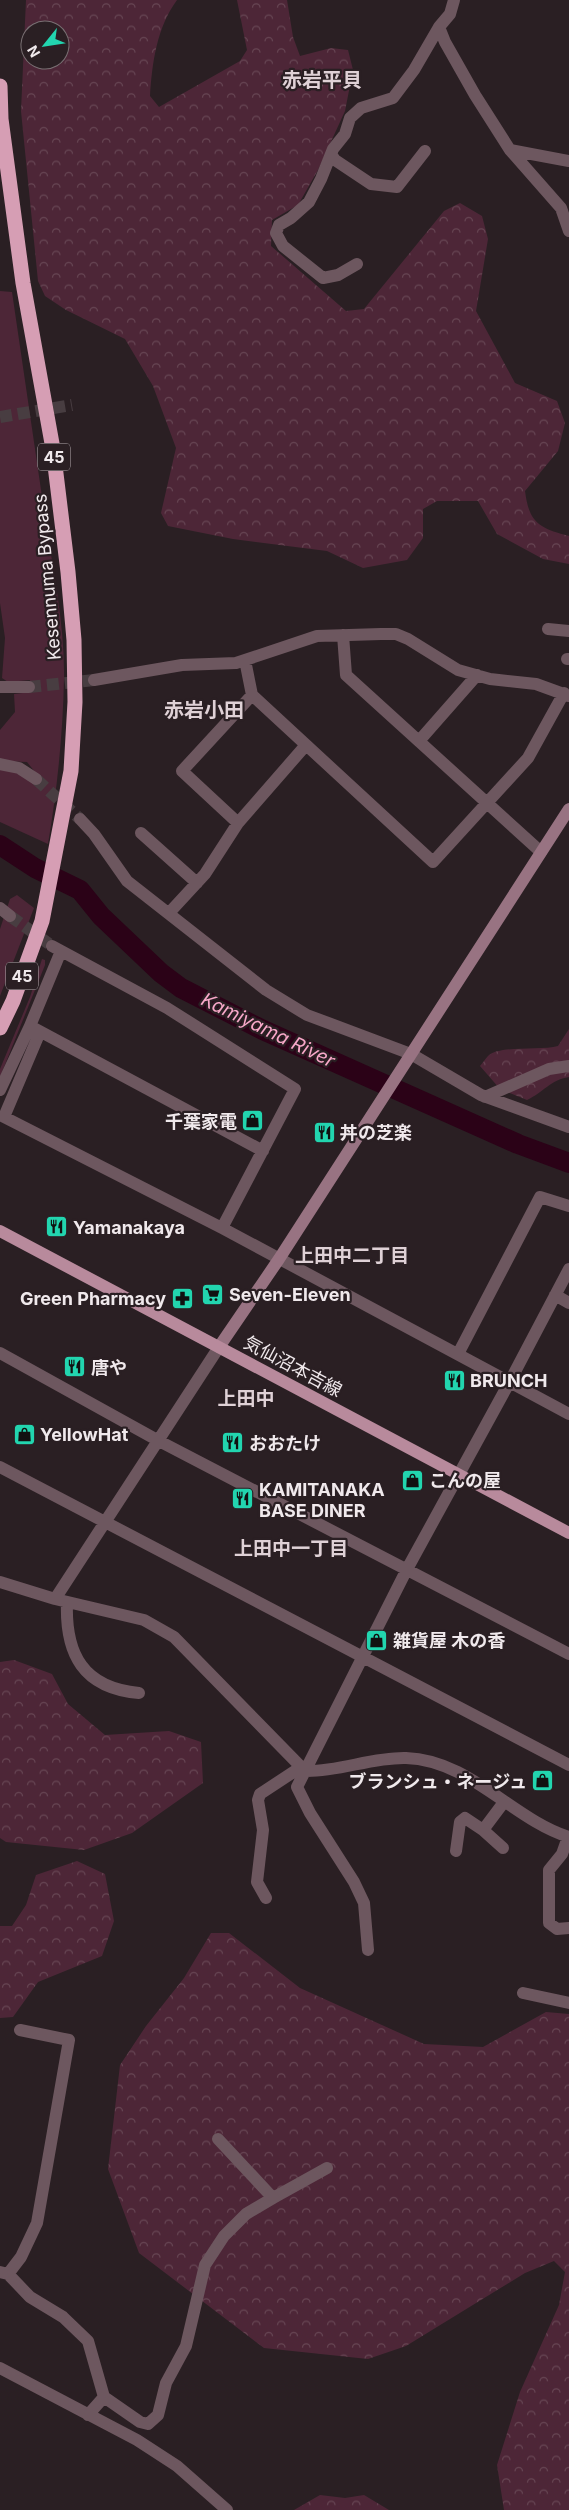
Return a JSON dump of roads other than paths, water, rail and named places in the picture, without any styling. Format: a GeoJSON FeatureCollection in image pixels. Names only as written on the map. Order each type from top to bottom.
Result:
{"type":"FeatureCollection","features":[{"type":"Feature","properties":{"kind":"highway","name":"Kesennuma Bypass"},"geometry":{"type":"LineString","coordinates":[[0,86],[1,119],[23,283],[53,448],[74,640],[75,702],[71,771],[58,829],[42,922],[13,1001],[0,1028]]}},
{"type":"Feature","properties":{"kind":"main road","name":"気仙沼本吉線"},"geometry":{"type":"LineString","coordinates":[[0,1231],[569,1532]]}},
{"type":"Feature","properties":{"kind":"street"},"geometry":{"type":"LineString","coordinates":[[357,264],[338,275],[323,278],[283,246],[276,234],[279,226],[309,202],[322,180],[331,154],[345,134],[350,118],[361,108],[393,98],[414,70],[439,27],[450,14],[454,0]]}},
{"type":"Feature","properties":{"kind":"street"},"geometry":{"type":"LineString","coordinates":[[439,27],[445,42],[475,95],[510,150],[561,208],[569,231]]}},
{"type":"Feature","properties":{"kind":"street"},"geometry":{"type":"LineString","coordinates":[[331,154],[336,160],[371,184],[397,187],[425,150]]}},
{"type":"Feature","properties":{"kind":"street"},"geometry":{"type":"LineString","coordinates":[[510,150],[569,161]]}},
{"type":"Feature","properties":{"kind":"street"},"geometry":{"type":"LineString","coordinates":[[548,629],[569,631]]}},
{"type":"Feature","properties":{"kind":"street"},"geometry":{"type":"LineString","coordinates":[[94,680],[182,665],[236,663],[304,639],[343,635],[396,634],[443,662],[477,676],[536,684],[566,694],[528,758],[433,862],[252,695],[245,660]]}},
{"type":"Feature","properties":{"kind":"street"},"geometry":{"type":"LineString","coordinates":[[343,635],[346,675],[542,852]]}},
{"type":"Feature","properties":{"kind":"street"},"geometry":{"type":"LineString","coordinates":[[419,741],[477,676]]}},
{"type":"Feature","properties":{"kind":"street"},"geometry":{"type":"LineString","coordinates":[[0,687],[28,687]]}},
{"type":"Feature","properties":{"kind":"street"},"geometry":{"type":"LineString","coordinates":[[238,823],[182,771],[252,695]]}},
{"type":"Feature","properties":{"kind":"street"},"geometry":{"type":"LineString","coordinates":[[169,913],[205,874],[238,823],[306,745]]}},
{"type":"Feature","properties":{"kind":"street"},"geometry":{"type":"LineString","coordinates":[[0,764],[19,768],[36,779]]}},
{"type":"Feature","properties":{"kind":"street"},"geometry":{"type":"LineString","coordinates":[[139,1693],[125,1692],[100,1682],[81,1667],[70,1646],[61,1601],[105,1523],[218,1347],[374,1112],[569,809]]}},
{"type":"Feature","properties":{"kind":"street"},"geometry":{"type":"LineString","coordinates":[[80,819],[94,834],[127,881],[266,990],[307,1015],[410,1056],[485,1097],[569,1127]]}},
{"type":"Feature","properties":{"kind":"street"},"geometry":{"type":"LineString","coordinates":[[141,833],[197,883]]}},
{"type":"Feature","properties":{"kind":"street"},"geometry":{"type":"LineString","coordinates":[[222,1228],[295,1089],[167,1008],[56,949],[35,1029],[4,1117],[222,1228],[569,1414]]}},
{"type":"Feature","properties":{"kind":"street"},"geometry":{"type":"LineString","coordinates":[[0,1090],[35,1029]]}},
{"type":"Feature","properties":{"kind":"street"},"geometry":{"type":"LineString","coordinates":[[35,1029],[263,1151]]}},
{"type":"Feature","properties":{"kind":"street"},"geometry":{"type":"LineString","coordinates":[[485,1097],[549,1068],[569,1066]]}},
{"type":"Feature","properties":{"kind":"street"},"geometry":{"type":"LineString","coordinates":[[458,1354],[540,1197],[569,1206]]}},
{"type":"Feature","properties":{"kind":"street"},"geometry":{"type":"LineString","coordinates":[[368,1950],[364,1904],[354,1882],[310,1814],[297,1787],[303,1769],[406,1571],[510,1383],[569,1269]]}},
{"type":"Feature","properties":{"kind":"street"},"geometry":{"type":"LineString","coordinates":[[555,1296],[569,1303]]}},
{"type":"Feature","properties":{"kind":"street"},"geometry":{"type":"LineString","coordinates":[[0,1353],[159,1441],[569,1654]]}},
{"type":"Feature","properties":{"kind":"street"},"geometry":{"type":"LineString","coordinates":[[0,1467],[569,1766]]}},
{"type":"Feature","properties":{"kind":"street"},"geometry":{"type":"LineString","coordinates":[[0,1582],[61,1601],[144,1620],[174,1637],[303,1769]]}},
{"type":"Feature","properties":{"kind":"street"},"geometry":{"type":"LineString","coordinates":[[266,1898],[257,1882],[263,1830],[258,1800],[260,1794],[303,1769],[326,1772],[372,1762],[406,1758],[436,1763],[466,1776],[546,1829],[568,1837],[562,1854],[549,1870],[547,1890],[549,1923],[557,1929],[569,1928]]}},
{"type":"Feature","properties":{"kind":"street"},"geometry":{"type":"LineString","coordinates":[[483,1830],[504,1802]]}},
{"type":"Feature","properties":{"kind":"street"},"geometry":{"type":"LineString","coordinates":[[456,1851],[460,1822],[466,1818],[503,1848]]}},
{"type":"Feature","properties":{"kind":"street"},"geometry":{"type":"LineString","coordinates":[[523,1993],[569,2003]]}},
{"type":"Feature","properties":{"kind":"street"},"geometry":{"type":"LineString","coordinates":[[20,2030],[69,2040],[37,2223],[21,2258],[4,2273],[30,2297],[63,2317],[88,2341],[104,2396],[140,2422],[148,2424],[158,2415],[166,2383],[186,2346],[205,2265],[224,2236],[246,2214],[327,2168]]}},
{"type":"Feature","properties":{"kind":"street"},"geometry":{"type":"LineString","coordinates":[[218,2139],[272,2198]]}},
{"type":"Feature","properties":{"kind":"street"},"geometry":{"type":"LineString","coordinates":[[0,2368],[136,2440],[177,2466],[227,2510]]}},
{"type":"Feature","properties":{"kind":"street"},"geometry":{"type":"LineString","coordinates":[[88,2415],[104,2396]]}},
{"type":"Feature","properties":{"kind":"waterway","name":"Kamiyama River"},"geometry":{"type":"LineString","coordinates":[[0,845],[35,868],[80,890],[101,916],[161,973],[181,988],[263,1030],[518,1144],[569,1163]]}},
{"type":"Feature","properties":{"kind":"tunnel"},"geometry":{"type":"LineString","coordinates":[[0,417],[72,405]]}},
{"type":"Feature","properties":{"kind":"tunnel"},"geometry":{"type":"LineString","coordinates":[[29,687],[94,680]]}},
{"type":"Feature","properties":{"kind":"tunnel"},"geometry":{"type":"LineString","coordinates":[[36,779],[80,819]]}},
{"type":"Feature","properties":{"kind":"tunnel"},"geometry":{"type":"LineString","coordinates":[[10,916],[52,946]]}},
{"type":"Feature","properties":{"kind":"place","name":"千葉家電"},"geometry":{"type":"Point","coordinates":[253,1121]}},
{"type":"Feature","properties":{"kind":"place","name":"丼の芝楽"},"geometry":{"type":"Point","coordinates":[324,1132]}},
{"type":"Feature","properties":{"kind":"place","name":"Yamanakaya"},"geometry":{"type":"Point","coordinates":[57,1227]}},
{"type":"Feature","properties":{"kind":"place","name":"Seven-Eleven"},"geometry":{"type":"Point","coordinates":[213,1294]}},
{"type":"Feature","properties":{"kind":"place","name":"Green Pharmacy"},"geometry":{"type":"Point","coordinates":[182,1298]}},
{"type":"Feature","properties":{"kind":"place","name":"唐や"},"geometry":{"type":"Point","coordinates":[75,1367]}},
{"type":"Feature","properties":{"kind":"place","name":"BRUNCH"},"geometry":{"type":"Point","coordinates":[454,1380]}},
{"type":"Feature","properties":{"kind":"place","name":"YellowHat"},"geometry":{"type":"Point","coordinates":[24,1434]}},
{"type":"Feature","properties":{"kind":"place","name":"おおたけ"},"geometry":{"type":"Point","coordinates":[233,1443]}},
{"type":"Feature","properties":{"kind":"place","name":"こんの屋"},"geometry":{"type":"Point","coordinates":[413,1480]}},
{"type":"Feature","properties":{"kind":"place","name":"KAMITANAKA BASE DINER"},"geometry":{"type":"Point","coordinates":[243,1499]}},
{"type":"Feature","properties":{"kind":"place","name":"雑貨屋 木の香"},"geometry":{"type":"Point","coordinates":[377,1640]}},
{"type":"Feature","properties":{"kind":"place","name":"ブランシュ・ネージュ"},"geometry":{"type":"Point","coordinates":[543,1781]}},
{"type":"Feature","properties":{"kind":"district","name":"赤岩平貝"},"geometry":{"type":"Point","coordinates":[322,80]}},
{"type":"Feature","properties":{"kind":"district","name":"赤岩小田"},"geometry":{"type":"Point","coordinates":[204,710]}},
{"type":"Feature","properties":{"kind":"district","name":"上田中二丁目"},"geometry":{"type":"Point","coordinates":[352,1255]}},
{"type":"Feature","properties":{"kind":"district","name":"上田中"},"geometry":{"type":"Point","coordinates":[246,1398]}},
{"type":"Feature","properties":{"kind":"district","name":"上田中一丁目"},"geometry":{"type":"Point","coordinates":[291,1548]}}]}
